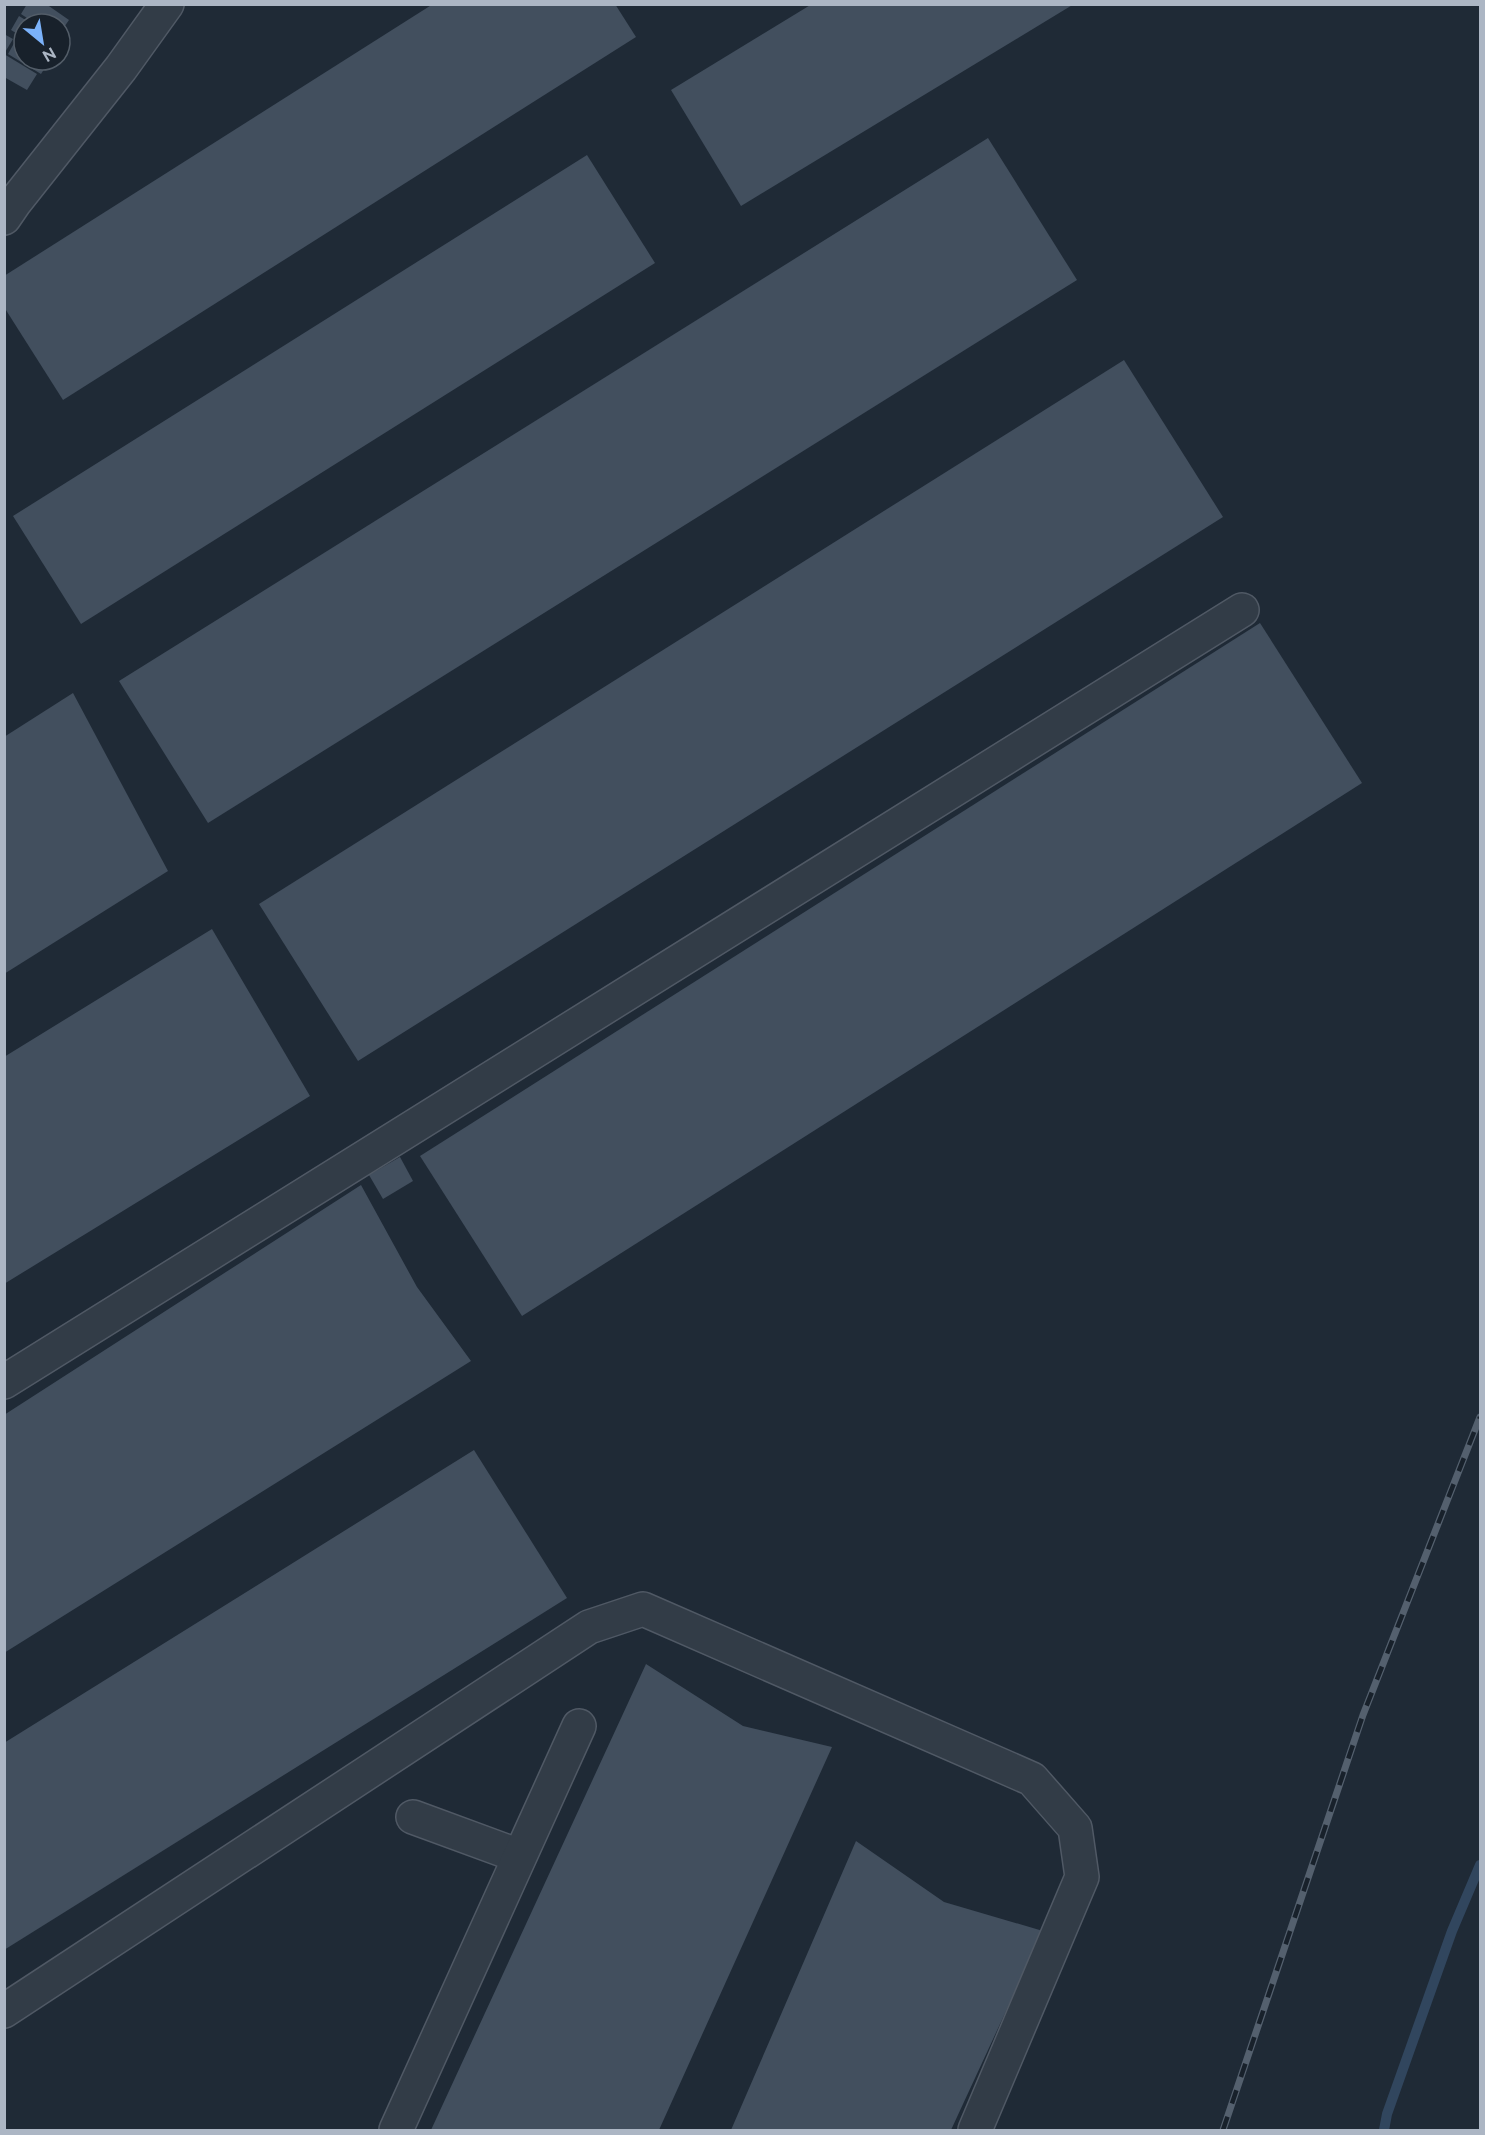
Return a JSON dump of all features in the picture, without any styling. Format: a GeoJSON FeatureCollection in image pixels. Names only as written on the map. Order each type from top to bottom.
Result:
{"type":"FeatureCollection","features":[{"type":"Feature","properties":{"kind":"lane"},"geometry":{"type":"LineString","coordinates":[[4,218],[121,68],[167,4]]}},
{"type":"Feature","properties":{"kind":"lane"},"geometry":{"type":"LineString","coordinates":[[4,1382],[1242,610]]}},
{"type":"Feature","properties":{"kind":"lane"},"geometry":{"type":"LineString","coordinates":[[4,2011],[589,1627],[643,1609],[1032,1779],[1075,1828],[1082,1878],[975,2130]]}},
{"type":"Feature","properties":{"kind":"lane"},"geometry":{"type":"LineString","coordinates":[[396,2130],[579,1726]]}},
{"type":"Feature","properties":{"kind":"lane"},"geometry":{"type":"LineString","coordinates":[[413,1816],[519,1856]]}},
{"type":"Feature","properties":{"kind":"building"},"geometry":{"type":"Polygon","coordinates":[[[27,4],[46,4],[58,12],[22,12],[27,4]]]}},
{"type":"Feature","properties":{"kind":"building"},"geometry":{"type":"Polygon","coordinates":[[[433,4],[615,4],[636,37],[63,400],[4,307],[4,276],[433,4]]]}},
{"type":"Feature","properties":{"kind":"building"},"geometry":{"type":"Polygon","coordinates":[[[812,4],[1074,4],[741,206],[671,90],[812,4]]]}},
{"type":"Feature","properties":{"kind":"building"},"geometry":{"type":"Polygon","coordinates":[[[4,34],[12,41],[4,54],[4,34]]]}},
{"type":"Feature","properties":{"kind":"building"},"geometry":{"type":"Polygon","coordinates":[[[4,54],[12,59],[12,72],[37,74],[27,90],[4,77],[4,54]]]}},
{"type":"Feature","properties":{"kind":"building"},"geometry":{"type":"Polygon","coordinates":[[[988,138],[1077,280],[208,823],[119,681],[988,138]]]}},
{"type":"Feature","properties":{"kind":"building"},"geometry":{"type":"Polygon","coordinates":[[[587,155],[655,263],[81,624],[13,516],[587,155]]]}},
{"type":"Feature","properties":{"kind":"building"},"geometry":{"type":"Polygon","coordinates":[[[1124,360],[1223,517],[358,1061],[259,904],[1124,360]]]}},
{"type":"Feature","properties":{"kind":"building"},"geometry":{"type":"Polygon","coordinates":[[[1260,623],[1362,783],[522,1316],[420,1156],[1260,623]]]}},
{"type":"Feature","properties":{"kind":"building"},"geometry":{"type":"Polygon","coordinates":[[[73,693],[168,871],[4,974],[4,737],[73,693]]]}},
{"type":"Feature","properties":{"kind":"building"},"geometry":{"type":"Polygon","coordinates":[[[212,929],[310,1096],[4,1284],[4,1057],[212,929]]]}},
{"type":"Feature","properties":{"kind":"building"},"geometry":{"type":"Polygon","coordinates":[[[400,1157],[413,1181],[383,1199],[369,1175],[400,1157]]]}},
{"type":"Feature","properties":{"kind":"building"},"geometry":{"type":"Polygon","coordinates":[[[361,1185],[417,1287],[471,1361],[4,1653],[4,1415],[361,1185]]]}},
{"type":"Feature","properties":{"kind":"building"},"geometry":{"type":"Polygon","coordinates":[[[474,1450],[567,1598],[4,1950],[4,1743],[474,1450]]]}},
{"type":"Feature","properties":{"kind":"building"},"geometry":{"type":"Polygon","coordinates":[[[646,1664],[743,1726],[832,1747],[659,2130],[431,2130],[646,1664]]]}},
{"type":"Feature","properties":{"kind":"building"},"geometry":{"type":"Polygon","coordinates":[[[856,1841],[944,1902],[1043,1931],[951,2130],[731,2130],[856,1841]]]}},
{"type":"Feature","properties":{"kind":"waterway"},"geometry":{"type":"LineString","coordinates":[[1384,2130],[1387,2114],[1452,1931],[1480,1865]]}},
{"type":"Feature","properties":{"kind":"railway"},"geometry":{"type":"LineString","coordinates":[[1223,2130],[1363,1715],[1480,1417]]}}]}
